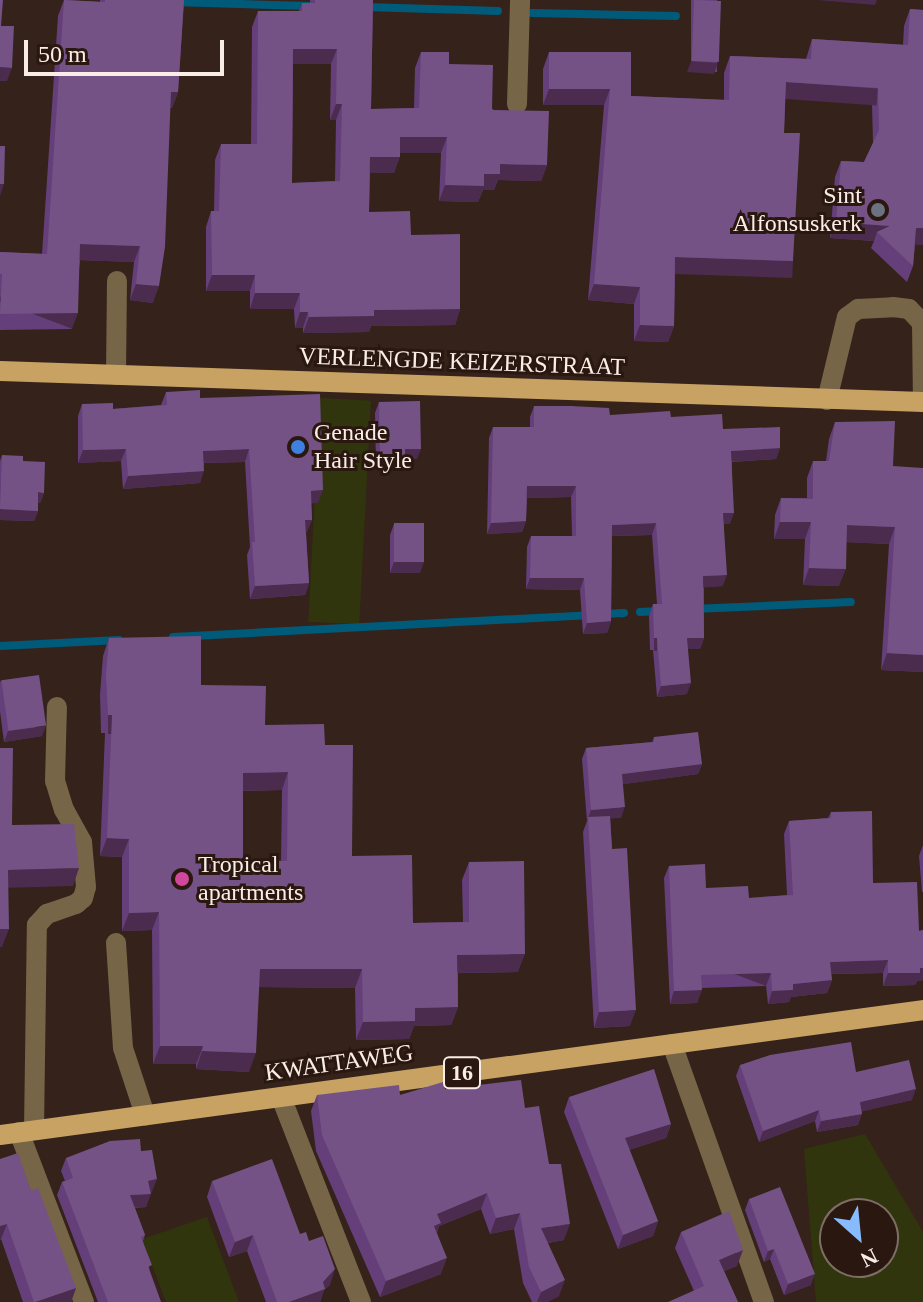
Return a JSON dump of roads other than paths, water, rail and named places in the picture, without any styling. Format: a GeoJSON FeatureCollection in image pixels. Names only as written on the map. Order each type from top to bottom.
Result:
{"type":"FeatureCollection","features":[{"type":"Feature","properties":{"kind":"main road","name":"VERLENGDE KEIZERSTRAAT"},"geometry":{"type":"LineString","coordinates":[[0,371],[923,402]]}},
{"type":"Feature","properties":{"kind":"main road","name":"KWATTAWEG"},"geometry":{"type":"LineString","coordinates":[[18,1133],[923,1010]]}},
{"type":"Feature","properties":{"kind":"street"},"geometry":{"type":"LineString","coordinates":[[517,104],[520,0]]}},
{"type":"Feature","properties":{"kind":"street"},"geometry":{"type":"LineString","coordinates":[[116,375],[117,281]]}},
{"type":"Feature","properties":{"kind":"street"},"geometry":{"type":"LineString","coordinates":[[827,400],[847,317],[858,309],[893,307],[909,309],[922,323],[923,402]]}},
{"type":"Feature","properties":{"kind":"street"},"geometry":{"type":"LineString","coordinates":[[57,707],[55,781],[64,810],[82,842],[86,887],[76,904],[47,914],[37,925],[18,1133],[84,1302]]}},
{"type":"Feature","properties":{"kind":"street"},"geometry":{"type":"LineString","coordinates":[[116,943],[123,1048],[145,1115]]}},
{"type":"Feature","properties":{"kind":"street"},"geometry":{"type":"LineString","coordinates":[[672,1044],[764,1302]]}},
{"type":"Feature","properties":{"kind":"street"},"geometry":{"type":"LineString","coordinates":[[281,1097],[361,1302]]}},
{"type":"Feature","properties":{"kind":"waterway"},"geometry":{"type":"LineString","coordinates":[[173,2],[311,6]]}},
{"type":"Feature","properties":{"kind":"waterway"},"geometry":{"type":"LineString","coordinates":[[365,7],[498,11]]}},
{"type":"Feature","properties":{"kind":"waterway"},"geometry":{"type":"LineString","coordinates":[[532,13],[676,16]]}},
{"type":"Feature","properties":{"kind":"waterway"},"geometry":{"type":"LineString","coordinates":[[693,609],[851,602]]}},
{"type":"Feature","properties":{"kind":"waterway"},"geometry":{"type":"LineString","coordinates":[[640,612],[659,611]]}},
{"type":"Feature","properties":{"kind":"waterway"},"geometry":{"type":"LineString","coordinates":[[604,614],[624,613]]}},
{"type":"Feature","properties":{"kind":"waterway"},"geometry":{"type":"LineString","coordinates":[[173,637],[590,615]]}},
{"type":"Feature","properties":{"kind":"waterway"},"geometry":{"type":"LineString","coordinates":[[0,646],[119,640]]}},
{"type":"Feature","properties":{"kind":"place","name":"Sint Alfonsuskerk"},"geometry":{"type":"Point","coordinates":[878,210]}},
{"type":"Feature","properties":{"kind":"place","name":"Genade Hair Style"},"geometry":{"type":"Point","coordinates":[298,447]}},
{"type":"Feature","properties":{"kind":"place","name":"Tropical apartments"},"geometry":{"type":"Point","coordinates":[182,879]}}]}
